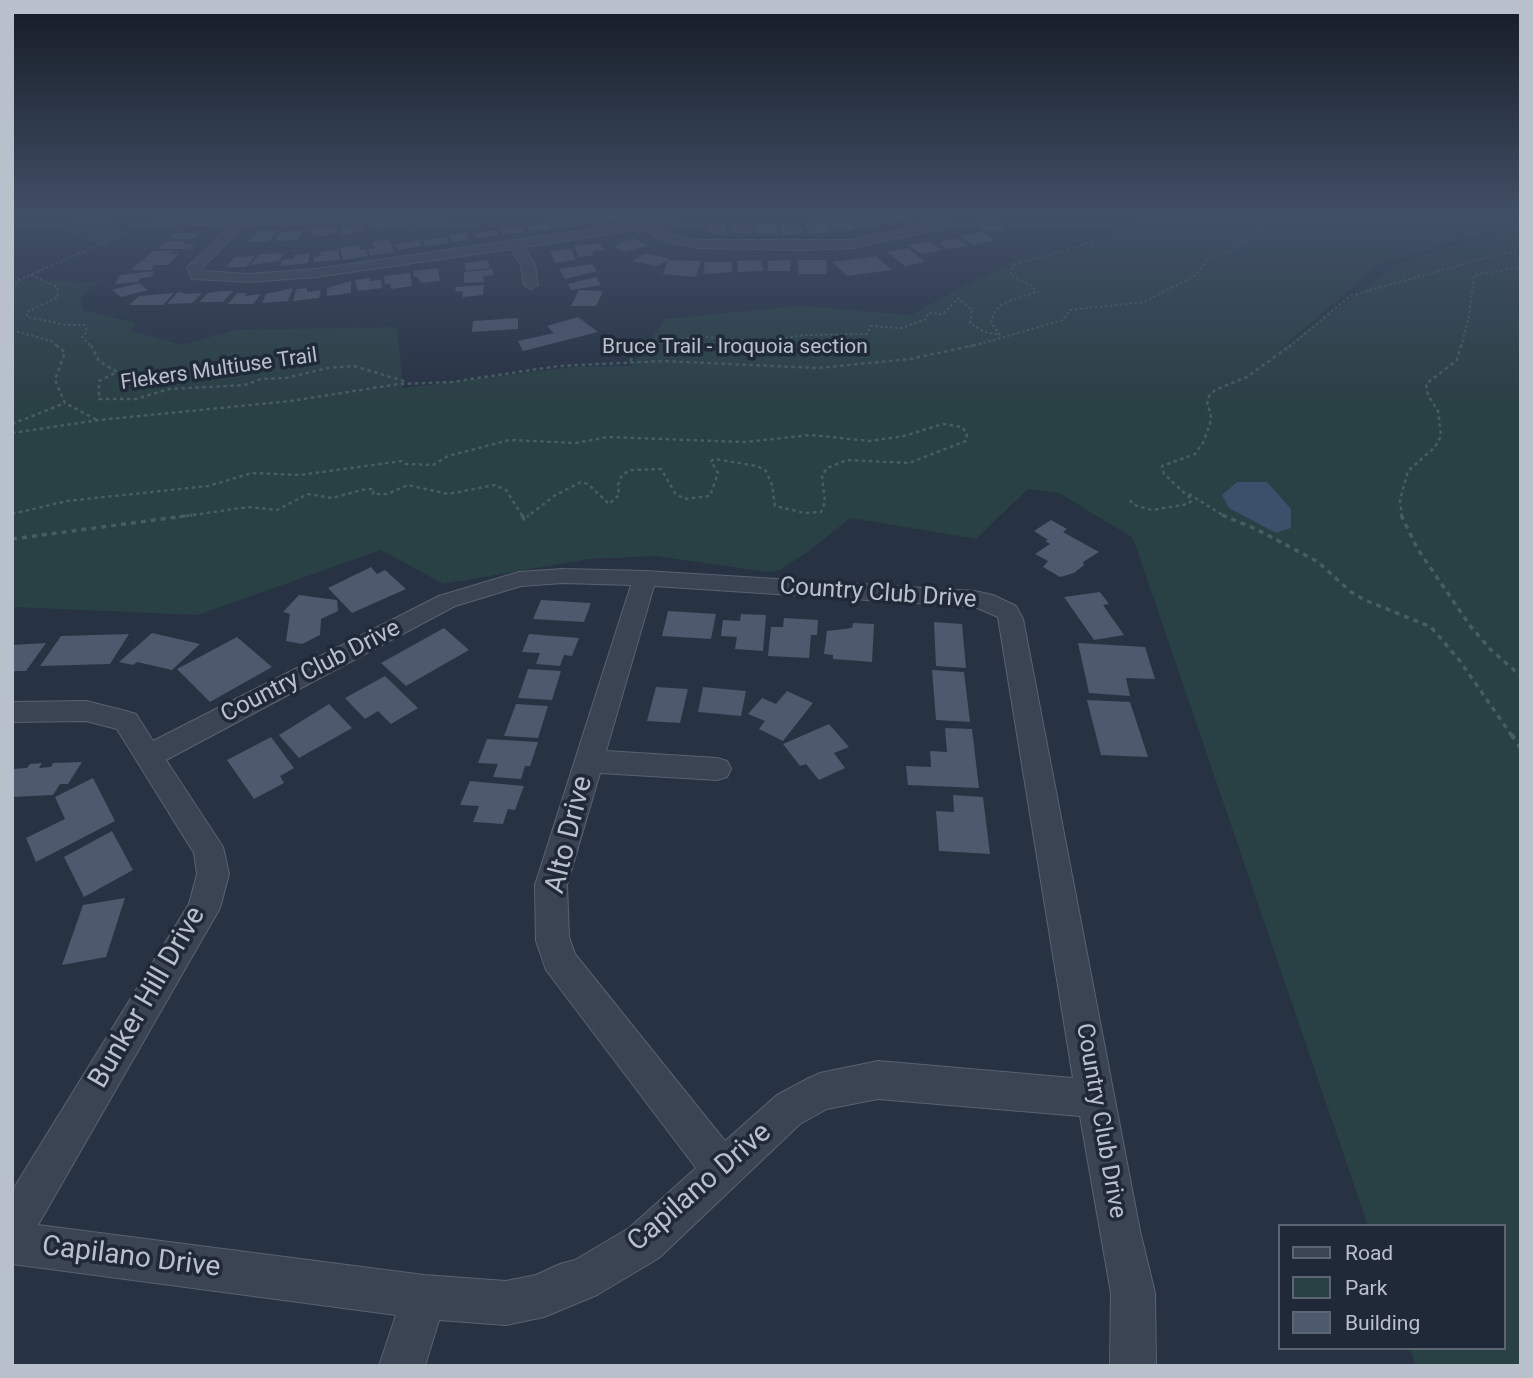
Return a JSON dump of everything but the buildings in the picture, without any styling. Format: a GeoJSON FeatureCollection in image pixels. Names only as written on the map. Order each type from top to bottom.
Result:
{"type":"FeatureCollection","features":[{"type":"Feature","properties":{"kind":"street"},"geometry":{"type":"LineString","coordinates":[[530,278],[531,285]]}},
{"type":"Feature","properties":{"kind":"street","name":"Country Club Drive"},"geometry":{"type":"LineString","coordinates":[[148,757],[447,601],[519,579],[548,576],[645,578],[985,600],[1007,612],[1011,619],[1119,1231],[1133,1293],[1133,1366]]}},
{"type":"Feature","properties":{"kind":"street","name":"Alto Drive"},"geometry":{"type":"LineString","coordinates":[[645,578],[551,885],[553,941],[558,948],[558,959],[722,1169]]}},
{"type":"Feature","properties":{"kind":"street","name":"Bunker Hill Drive"},"geometry":{"type":"LineString","coordinates":[[12,712],[73,710],[108,715],[126,721],[211,853],[209,859],[213,874],[204,908],[12,1230]]}},
{"type":"Feature","properties":{"kind":"street"},"geometry":{"type":"LineString","coordinates":[[589,761],[717,769]]}},
{"type":"Feature","properties":{"kind":"street","name":"Capilano Drive"},"geometry":{"type":"LineString","coordinates":[[12,1243],[424,1297],[506,1303],[544,1295],[560,1286],[582,1280],[643,1243],[789,1108],[799,1106],[820,1092],[878,1080],[1097,1099]]}},
{"type":"Feature","properties":{"kind":"street"},"geometry":{"type":"LineString","coordinates":[[402,1366],[424,1297]]}},
{"type":"Feature","properties":{"kind":"path"},"geometry":{"type":"LineString","coordinates":[[12,288],[23,278]]}},
{"type":"Feature","properties":{"kind":"path","name":"Flekers Multiuse Trail"},"geometry":{"type":"LineString","coordinates":[[38,278],[57,287],[58,297],[27,312],[27,317],[67,325],[85,325],[87,331],[82,337],[89,341],[99,361],[117,372],[99,381],[99,399],[136,399],[169,389],[245,384],[261,379],[286,378],[328,368],[354,366],[415,384]]}},
{"type":"Feature","properties":{"kind":"path"},"geometry":{"type":"LineString","coordinates":[[1000,336],[991,323],[995,312],[1002,304],[1035,292],[1033,286],[1017,278]]}},
{"type":"Feature","properties":{"kind":"path","name":"Bruce Trail - Iroquoia section"},"geometry":{"type":"LineString","coordinates":[[12,433],[99,420],[250,406],[399,384],[451,382],[518,370],[630,361],[776,368],[850,366],[910,359],[961,349],[1063,320],[1070,310],[1144,302],[1190,278]]}},
{"type":"Feature","properties":{"kind":"path"},"geometry":{"type":"LineString","coordinates":[[1407,278],[1350,296],[1324,320],[1264,366],[1247,377],[1215,390],[1209,396],[1207,405],[1211,414],[1210,424],[1203,443],[1195,454],[1162,466],[1164,474],[1219,514],[1256,529],[1318,562],[1351,592],[1365,600],[1431,627],[1460,661],[1521,748]]}},
{"type":"Feature","properties":{"kind":"path"},"geometry":{"type":"LineString","coordinates":[[1474,278],[1471,309],[1457,360],[1426,384],[1428,395],[1438,411],[1441,436],[1435,447],[1408,471],[1400,500],[1402,521],[1417,548],[1471,627],[1491,650],[1521,676]]}},
{"type":"Feature","properties":{"kind":"path"},"geometry":{"type":"LineString","coordinates":[[12,279],[19,280]]}},
{"type":"Feature","properties":{"kind":"path"},"geometry":{"type":"LineString","coordinates":[[630,361],[641,347],[698,336],[760,342],[805,335],[867,334],[871,326],[902,328],[926,319],[928,313],[943,314],[958,298],[972,310],[970,323],[984,332],[1000,336]]}},
{"type":"Feature","properties":{"kind":"path"},"geometry":{"type":"LineString","coordinates":[[12,330],[51,341],[65,352],[55,380],[65,403],[99,420]]}},
{"type":"Feature","properties":{"kind":"path"},"geometry":{"type":"LineString","coordinates":[[12,424],[65,403]]}},
{"type":"Feature","properties":{"kind":"path"},"geometry":{"type":"LineString","coordinates":[[12,514],[67,501],[208,486],[252,473],[300,475],[402,461],[406,464],[433,465],[448,456],[509,440],[576,443],[607,438],[648,438],[745,443],[810,435],[818,438],[870,441],[895,439],[943,424],[962,427],[967,434],[966,440],[909,463],[847,460],[827,468],[822,476],[825,502],[821,512],[804,513],[775,506],[772,485],[766,471],[757,466],[716,459],[711,461],[718,473],[710,496],[684,499],[675,494],[661,469],[631,470],[622,475],[618,485],[619,495],[614,502],[609,504],[602,500],[588,484],[581,482],[554,496],[524,519],[506,490],[495,485],[448,494],[408,485],[387,494],[373,494],[374,489],[332,498],[308,494],[277,510],[248,507],[35,538],[12,538]]}},
{"type":"Feature","properties":{"kind":"path"},"geometry":{"type":"LineString","coordinates":[[1130,500],[1141,508],[1161,509],[1188,504],[1192,500],[1187,493]]}},
{"type":"Feature","properties":{"kind":"green space"},"geometry":{"type":"Polygon","coordinates":[[[979,278],[1363,278],[1274,354],[1378,278],[1521,278],[1521,1366],[1416,1366],[1411,1350],[1505,1350],[1505,1224],[1367,1224],[1133,538],[1059,493],[1028,489],[976,539],[850,518],[808,552],[778,571],[767,572],[656,556],[590,559],[443,584],[381,550],[198,615],[12,607],[12,280],[101,282],[81,296],[83,310],[136,323],[131,331],[182,345],[234,330],[397,327],[403,388],[572,367],[632,366],[665,319],[802,306],[911,315],[979,278]]]}},
{"type":"Feature","properties":{"kind":"water"},"geometry":{"type":"Polygon","coordinates":[[[1237,482],[1267,482],[1291,509],[1291,528],[1276,533],[1229,508],[1222,495],[1237,482]]]}}]}
